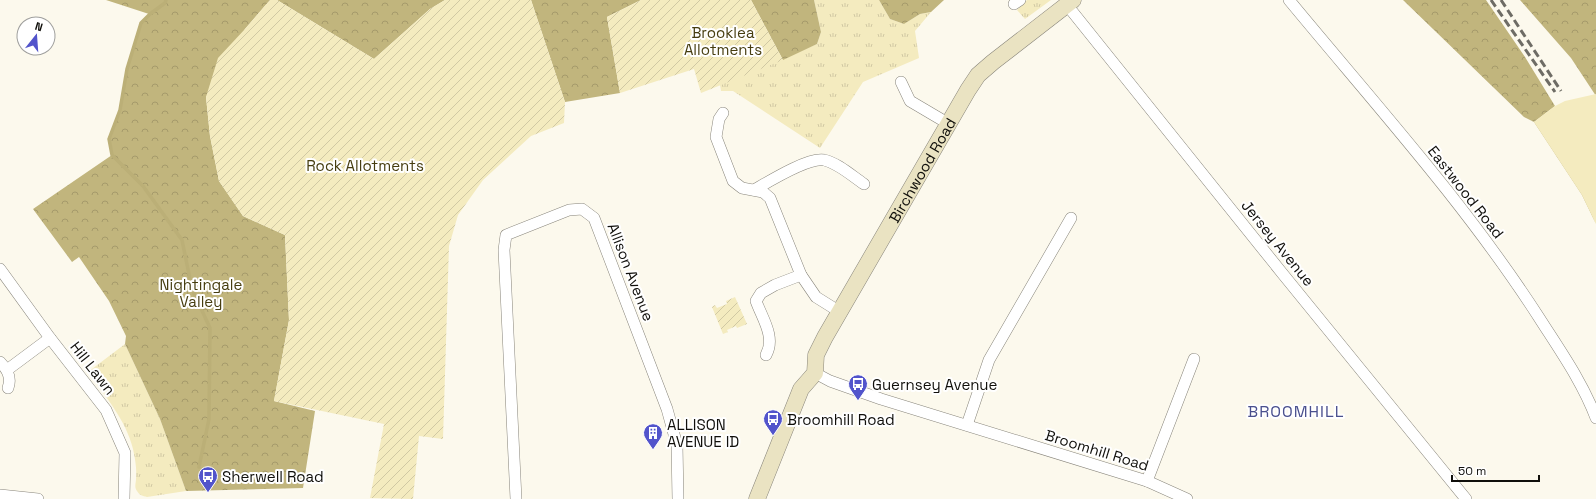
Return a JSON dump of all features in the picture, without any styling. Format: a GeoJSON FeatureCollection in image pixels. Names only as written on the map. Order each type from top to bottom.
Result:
{"type":"FeatureCollection","features":[{"type":"Feature","properties":{"kind":"street","name":"Eastwood Road"},"geometry":{"type":"LineString","coordinates":[[1289,0],[1450,194],[1509,271],[1575,374],[1596,418]]}},
{"type":"Feature","properties":{"kind":"street","name":"Birchwood Road"},"geometry":{"type":"LineString","coordinates":[[815,373],[816,356],[825,337],[978,75],[1070,3]]}},
{"type":"Feature","properties":{"kind":"street","name":"Jersey Avenue"},"geometry":{"type":"LineString","coordinates":[[1070,3],[1287,279],[1466,499]]}},
{"type":"Feature","properties":{"kind":"street"},"geometry":{"type":"LineString","coordinates":[[901,82],[910,101],[949,124]]}},
{"type":"Feature","properties":{"kind":"street"},"geometry":{"type":"LineString","coordinates":[[724,113],[719,119],[716,137],[732,181],[742,188],[763,192],[770,198],[801,275],[816,297],[840,312]]}},
{"type":"Feature","properties":{"kind":"street"},"geometry":{"type":"LineString","coordinates":[[754,190],[787,172],[816,159],[825,160],[835,165],[864,184]]}},
{"type":"Feature","properties":{"kind":"street","name":"Allison Avenue"},"geometry":{"type":"LineString","coordinates":[[516,499],[504,250],[506,235],[569,210],[582,210],[594,218],[667,409],[677,446],[678,499]]}},
{"type":"Feature","properties":{"kind":"street"},"geometry":{"type":"LineString","coordinates":[[967,426],[989,360],[1071,218]]}},
{"type":"Feature","properties":{"kind":"street","name":"Hill Lawn"},"geometry":{"type":"LineString","coordinates":[[0,269],[50,338],[106,410],[119,435],[126,453],[124,499]]}},
{"type":"Feature","properties":{"kind":"street"},"geometry":{"type":"LineString","coordinates":[[766,355],[770,349],[770,335],[756,301],[761,293],[774,285],[801,275]]}},
{"type":"Feature","properties":{"kind":"street"},"geometry":{"type":"LineString","coordinates":[[8,388],[9,381],[4,366],[50,338]]}},
{"type":"Feature","properties":{"kind":"street"},"geometry":{"type":"LineString","coordinates":[[1147,481],[1194,359]]}},
{"type":"Feature","properties":{"kind":"street"},"geometry":{"type":"LineString","coordinates":[[757,499],[801,390],[815,373]]}},
{"type":"Feature","properties":{"kind":"street","name":"Broomhill Road"},"geometry":{"type":"LineString","coordinates":[[815,373],[830,381],[881,399],[1147,481],[1187,499]]}},
{"type":"Feature","properties":{"kind":"street"},"geometry":{"type":"LineString","coordinates":[[0,495],[38,499]]}},
{"type":"Feature","properties":{"kind":"green space","name":"Nightingale Valley"},"geometry":{"type":"Polygon","coordinates":[[[106,0],[270,0],[245,29],[206,97],[210,136],[219,181],[243,216],[285,235],[289,320],[274,401],[315,411],[303,488],[186,491],[160,419],[125,344],[126,336],[109,301],[79,257],[72,262],[33,209],[112,155],[109,139],[120,110],[127,69],[141,23],[149,14],[106,0]]]}},
{"type":"Feature","properties":{"kind":"green space","name":"Rock Allotments"},"geometry":{"type":"Polygon","coordinates":[[[270,0],[277,0],[374,59],[430,9],[445,0],[531,0],[565,102],[564,123],[531,136],[483,180],[458,215],[449,246],[443,439],[419,436],[413,499],[370,498],[384,424],[274,401],[289,320],[285,235],[243,216],[219,181],[210,136],[206,97],[218,58],[270,0]]]}},
{"type":"Feature","properties":{"kind":"green space"},"geometry":{"type":"Polygon","coordinates":[[[277,0],[445,0],[430,9],[374,59],[277,0]]]}},
{"type":"Feature","properties":{"kind":"green space"},"geometry":{"type":"Polygon","coordinates":[[[531,0],[641,0],[607,17],[620,93],[565,102],[531,0]]]}},
{"type":"Feature","properties":{"kind":"green space","name":"Brooklea Allotments"},"geometry":{"type":"Polygon","coordinates":[[[641,0],[751,0],[783,60],[701,93],[694,69],[620,93],[607,17],[641,0]]]}},
{"type":"Feature","properties":{"kind":"green space"},"geometry":{"type":"Polygon","coordinates":[[[751,0],[814,0],[821,32],[817,44],[783,60],[751,0]]]}},
{"type":"Feature","properties":{"kind":"green space"},"geometry":{"type":"Polygon","coordinates":[[[814,0],[879,0],[890,19],[904,24],[920,14],[931,12],[915,31],[919,58],[863,82],[820,148],[733,91],[721,91],[720,85],[817,44],[821,32],[814,0]]]}},
{"type":"Feature","properties":{"kind":"green space"},"geometry":{"type":"Polygon","coordinates":[[[879,0],[944,0],[931,12],[920,14],[904,24],[890,19],[879,0]]]}},
{"type":"Feature","properties":{"kind":"green space"},"geometry":{"type":"Polygon","coordinates":[[[1027,0],[1051,0],[1025,19],[1017,10],[1027,0]]]}},
{"type":"Feature","properties":{"kind":"green space"},"geometry":{"type":"Polygon","coordinates":[[[1403,0],[1486,0],[1525,57],[1555,106],[1534,122],[1524,117],[1403,0]]]}},
{"type":"Feature","properties":{"kind":"green space"},"geometry":{"type":"Polygon","coordinates":[[[1520,0],[1596,0],[1596,96],[1571,58],[1520,0]]]}},
{"type":"Feature","properties":{"kind":"green space"},"geometry":{"type":"Polygon","coordinates":[[[1596,94],[1596,224],[1582,195],[1534,122],[1555,106],[1565,101],[1596,94]]]}},
{"type":"Feature","properties":{"kind":"green space"},"geometry":{"type":"Polygon","coordinates":[[[1534,122],[1559,131],[1596,224],[1582,195],[1534,122]]]}},
{"type":"Feature","properties":{"kind":"green space"},"geometry":{"type":"Polygon","coordinates":[[[735,297],[747,324],[737,328],[736,326],[727,330],[728,332],[723,334],[712,307],[715,305],[717,308],[727,304],[726,301],[735,297]]]}},
{"type":"Feature","properties":{"kind":"green space"},"geometry":{"type":"Polygon","coordinates":[[[125,344],[160,419],[186,491],[147,497],[143,496],[136,490],[136,464],[130,438],[120,418],[88,372],[125,344]]]}},
{"type":"Feature","properties":{"kind":"waterway"},"geometry":{"type":"LineString","coordinates":[[166,0],[165,3],[141,23],[127,69],[120,110],[109,139],[112,155],[143,186],[182,240],[192,289],[210,328],[209,419],[199,467]]}},
{"type":"Feature","properties":{"kind":"railway"},"geometry":{"type":"LineString","coordinates":[[1491,0],[1555,92]]}},
{"type":"Feature","properties":{"kind":"railway"},"geometry":{"type":"LineString","coordinates":[[1501,0],[1561,91]]}},
{"type":"Feature","properties":{"kind":"place","name":"Guernsey Avenue"},"geometry":{"type":"Point","coordinates":[858,401]}},
{"type":"Feature","properties":{"kind":"place","name":"Broomhill Road"},"geometry":{"type":"Point","coordinates":[773,436]}},
{"type":"Feature","properties":{"kind":"place","name":"ALLISON AVENUE ID"},"geometry":{"type":"Point","coordinates":[653,450]}},
{"type":"Feature","properties":{"kind":"place","name":"Sherwell Road"},"geometry":{"type":"Point","coordinates":[208,493]}},
{"type":"Feature","properties":{"kind":"district","name":"BROOMHILL"},"geometry":{"type":"Point","coordinates":[1296,411]}}]}
